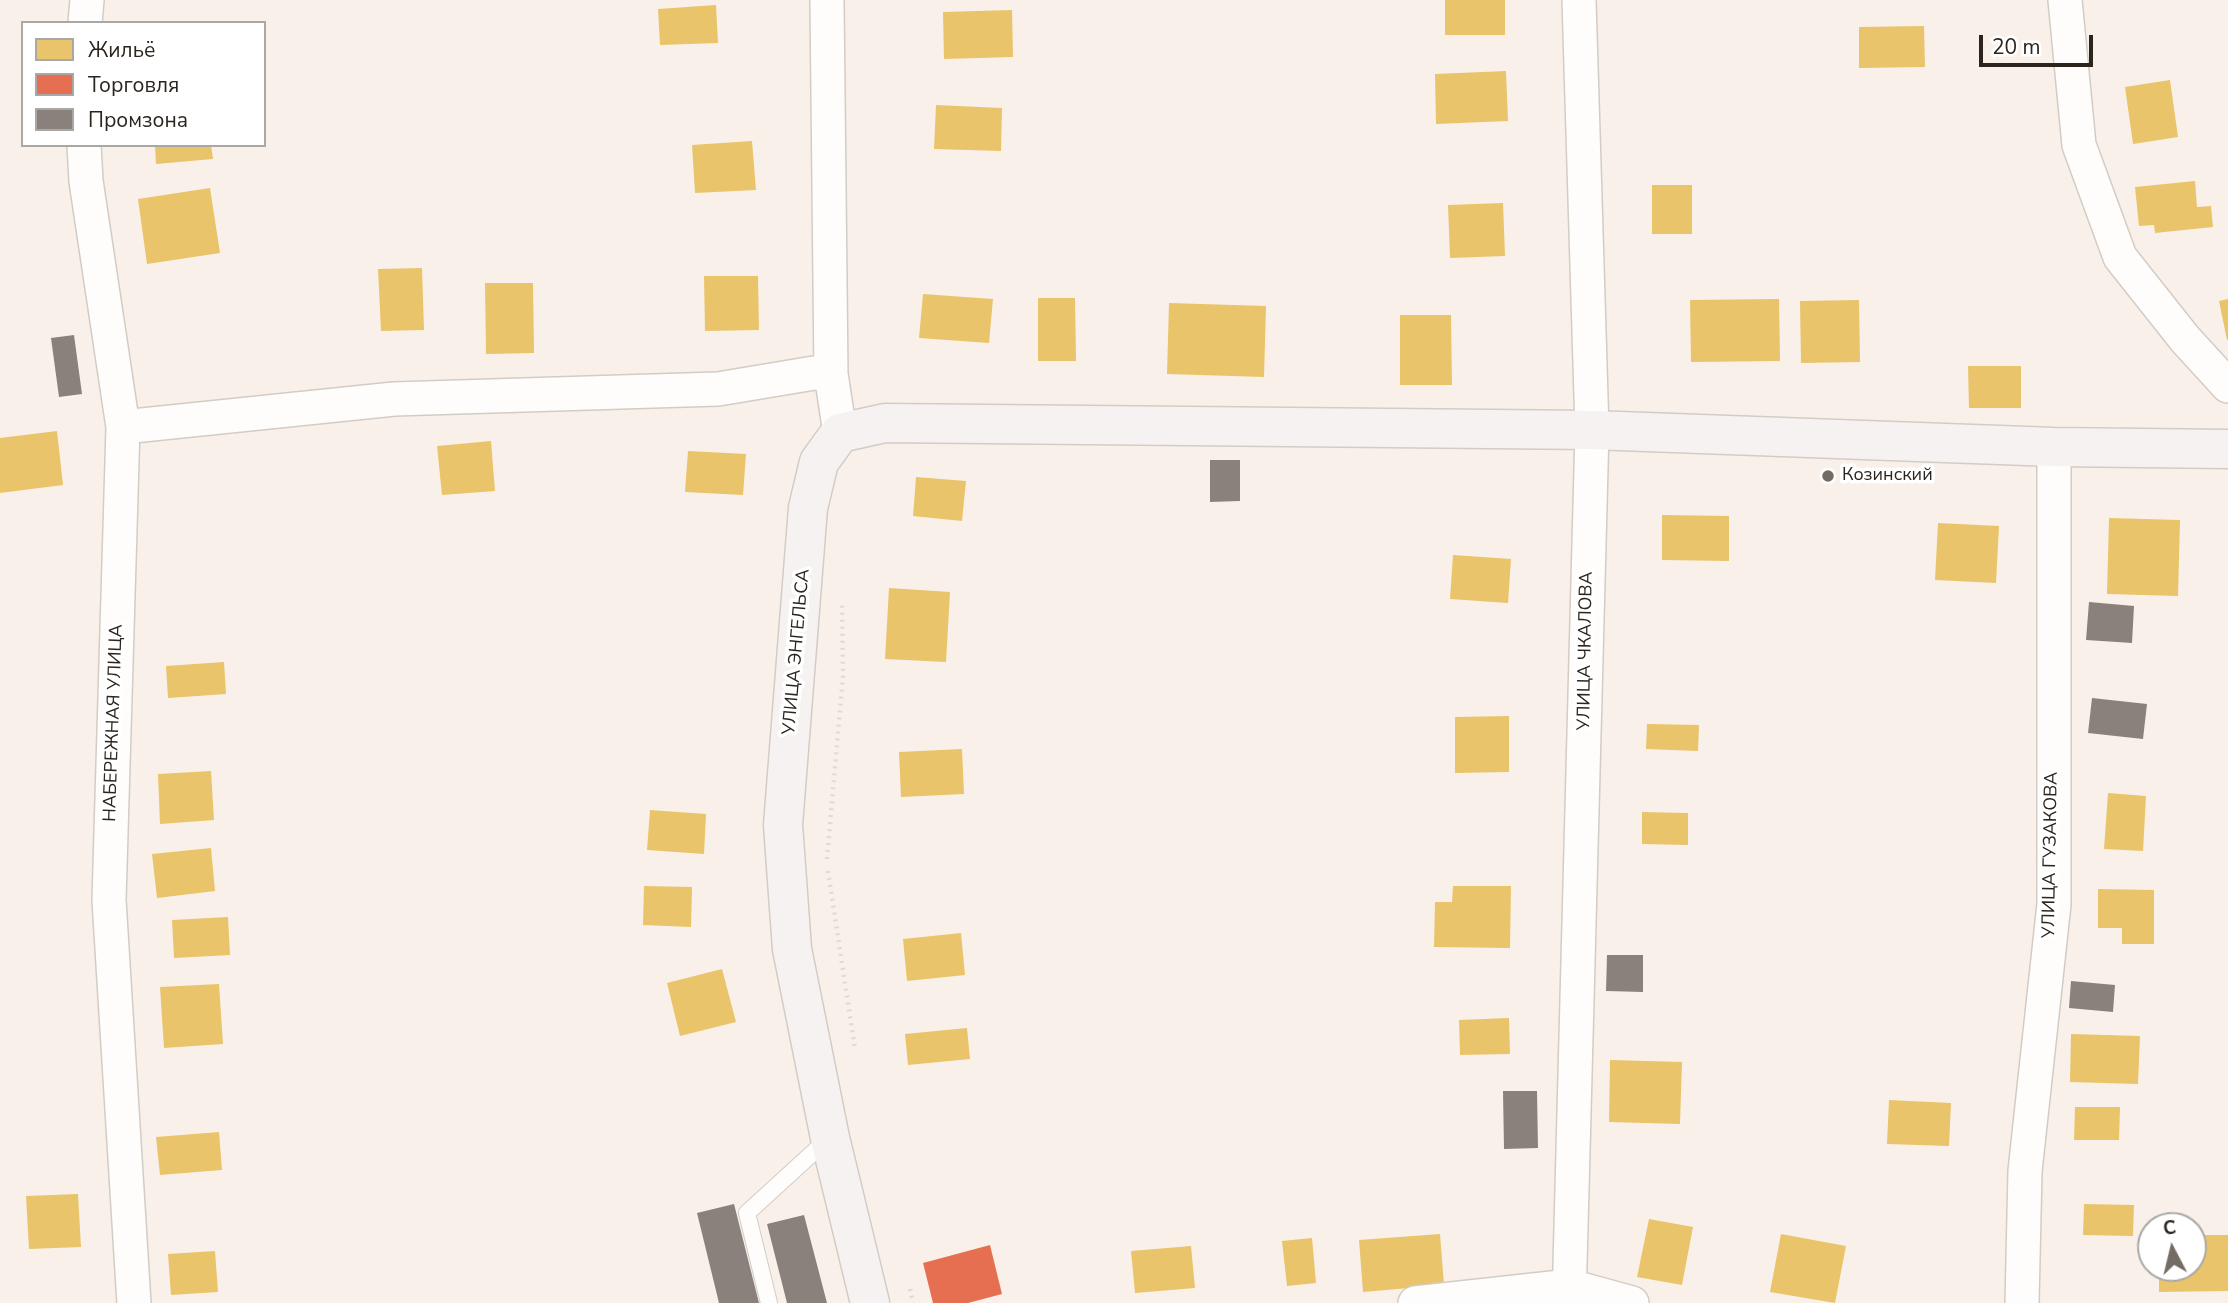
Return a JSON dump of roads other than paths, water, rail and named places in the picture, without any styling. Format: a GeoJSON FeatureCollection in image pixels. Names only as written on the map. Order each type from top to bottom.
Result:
{"type":"FeatureCollection","features":[{"type":"Feature","properties":{"kind":"main road"},"geometry":{"type":"LineString","coordinates":[[840,433],[885,423],[1592,430],[2054,447],[2228,449]]}},
{"type":"Feature","properties":{"kind":"main road","name":"УЛИЦА ЭНГЕЛЬСА"},"geometry":{"type":"LineString","coordinates":[[840,433],[819,462],[808,508],[783,825],[792,949],[830,1138],[870,1303]]}},
{"type":"Feature","properties":{"kind":"street"},"geometry":{"type":"LineString","coordinates":[[85,21],[87,0]]}},
{"type":"Feature","properties":{"kind":"street"},"geometry":{"type":"LineString","coordinates":[[827,0],[831,374],[840,433]]}},
{"type":"Feature","properties":{"kind":"street","name":"УЛИЦА ЧКАЛОВА"},"geometry":{"type":"LineString","coordinates":[[1570,1294],[1592,430],[1579,0]]}},
{"type":"Feature","properties":{"kind":"street"},"geometry":{"type":"LineString","coordinates":[[2065,0],[2079,145],[2120,257],[2185,340],[2228,386]]}},
{"type":"Feature","properties":{"kind":"street","name":"НАБЕРЕЖНАЯ УЛИЦА"},"geometry":{"type":"LineString","coordinates":[[84,147],[86,181],[123,428],[108,900],[134,1303]]}},
{"type":"Feature","properties":{"kind":"street"},"geometry":{"type":"LineString","coordinates":[[123,428],[394,399],[718,389],[814,373],[831,374]]}},
{"type":"Feature","properties":{"kind":"street","name":"УЛИЦА ГУЗАКОВА"},"geometry":{"type":"LineString","coordinates":[[2022,1303],[2025,1171],[2054,904],[2054,447]]}},
{"type":"Feature","properties":{"kind":"street"},"geometry":{"type":"LineString","coordinates":[[1415,1303],[1570,1294],[1632,1303]]}},
{"type":"Feature","properties":{"kind":"lane"},"geometry":{"type":"LineString","coordinates":[[769,1303],[747,1213],[830,1138]]}},
{"type":"Feature","properties":{"kind":"place","name":"Козинский"},"geometry":{"type":"Point","coordinates":[1828,476]}}]}
